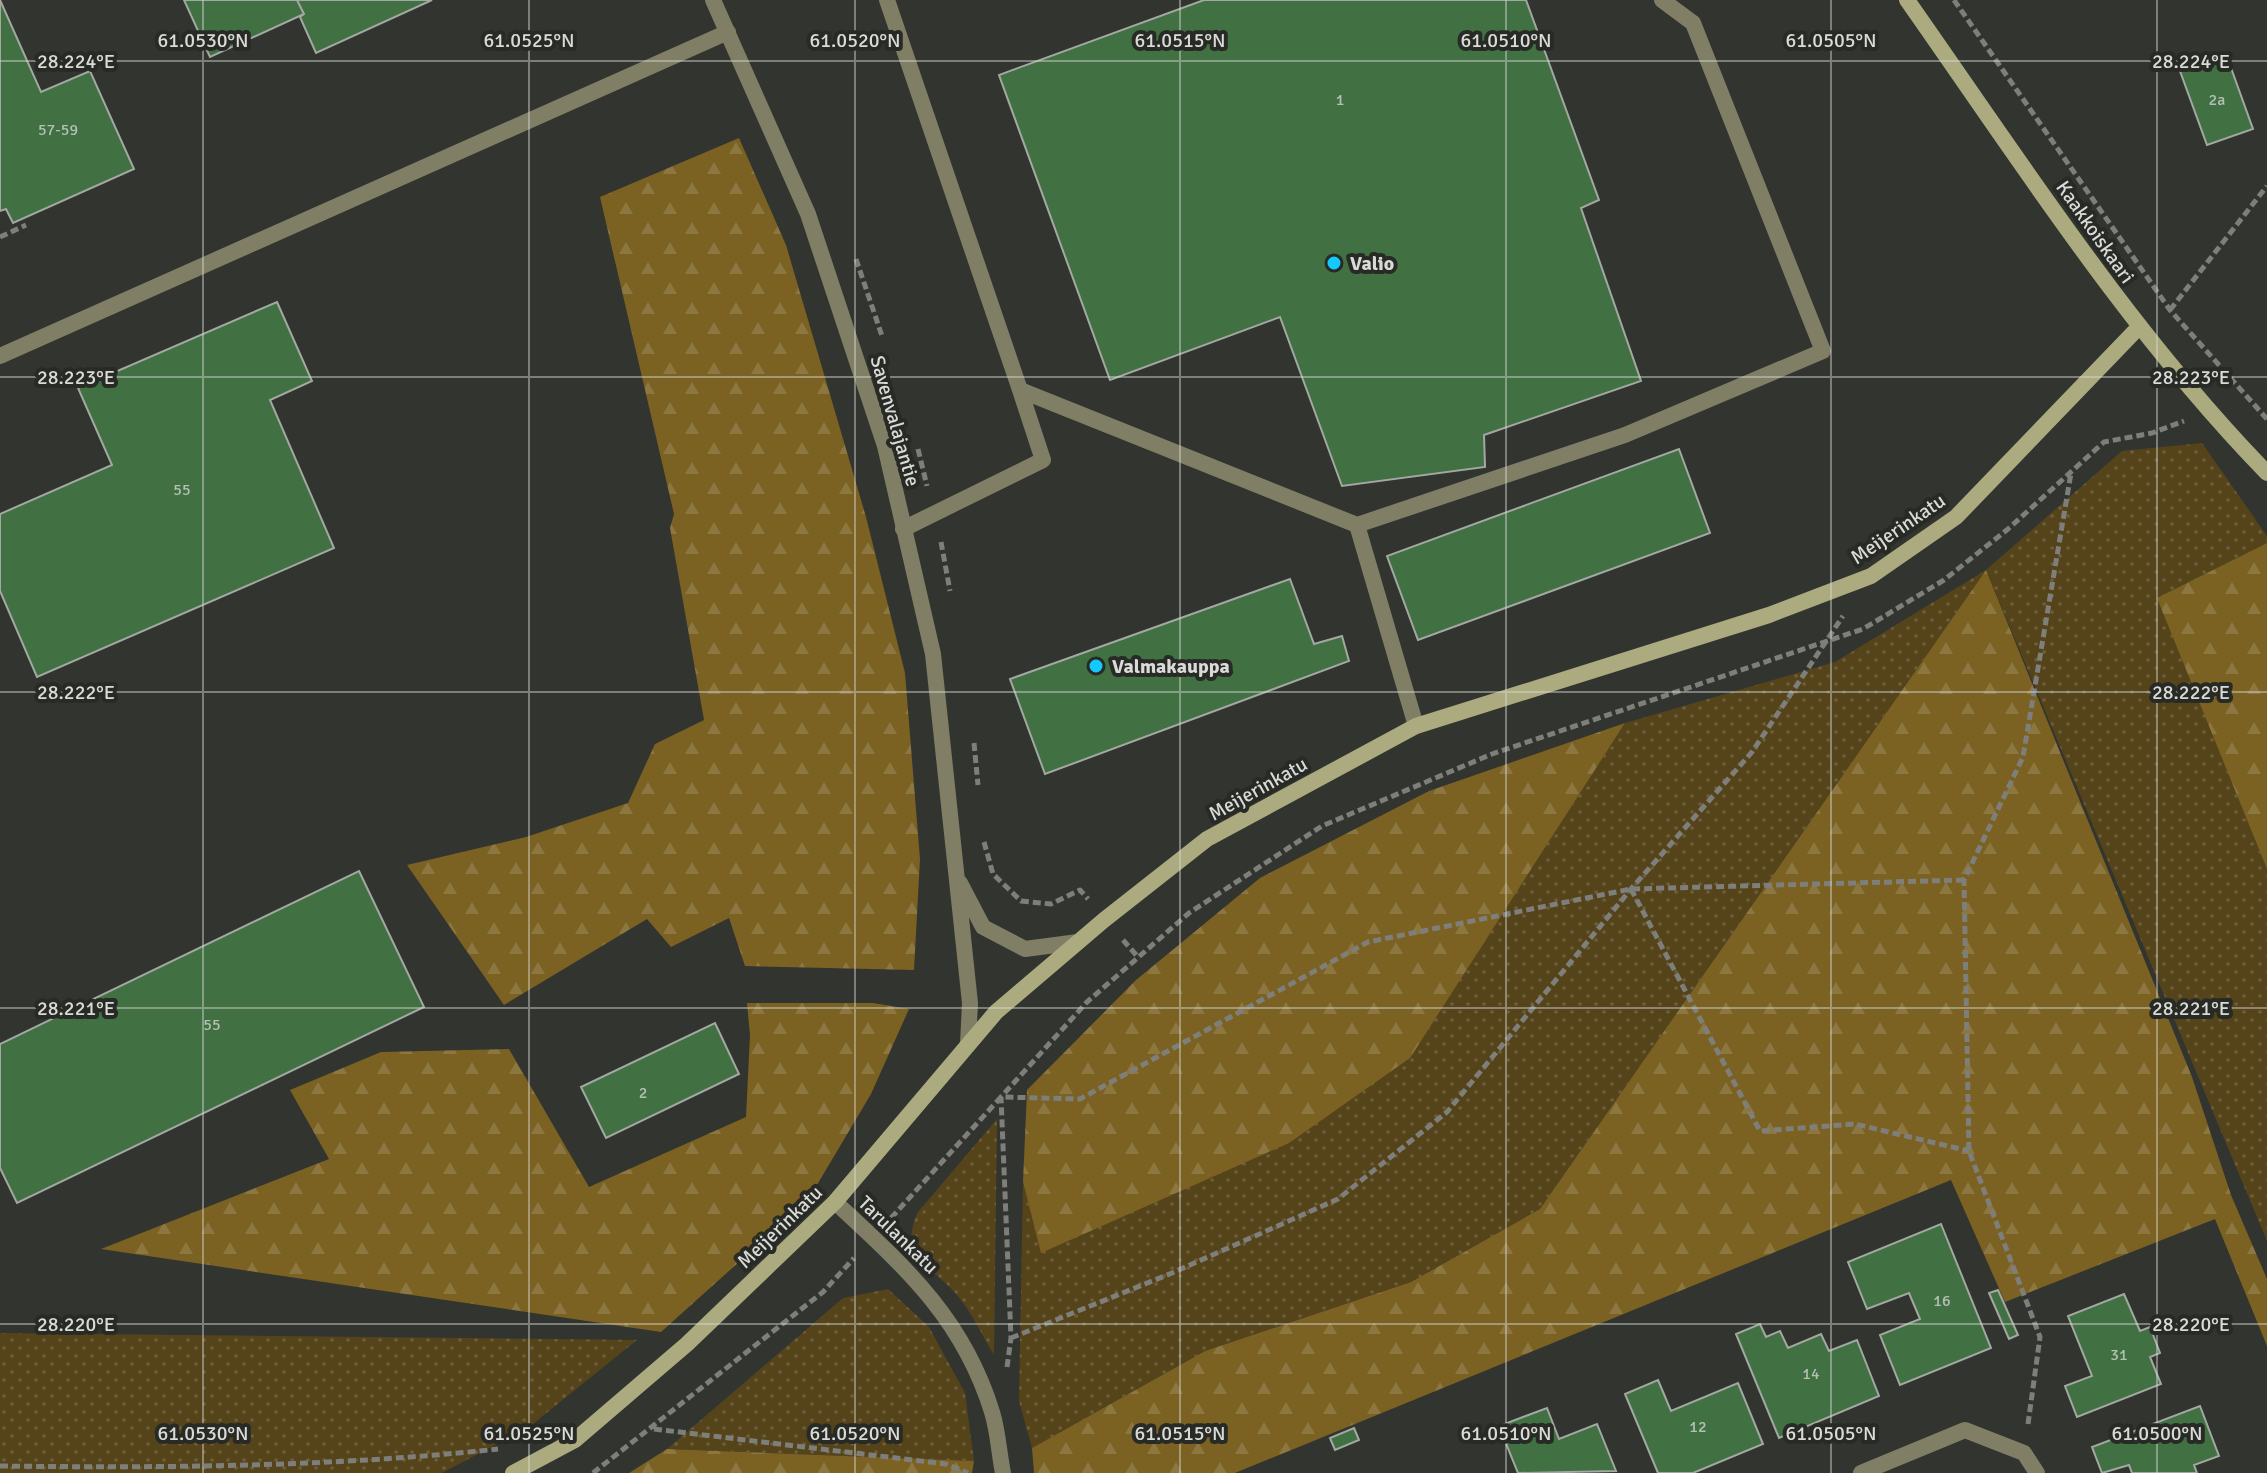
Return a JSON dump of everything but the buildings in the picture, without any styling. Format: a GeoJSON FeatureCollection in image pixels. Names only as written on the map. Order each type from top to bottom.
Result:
{"type":"FeatureCollection","features":[{"type":"Feature","properties":{"kind":"street","name":"Savenvalajantie"},"geometry":{"type":"LineString","coordinates":[[713,0],[808,214],[885,446],[933,654],[970,1003],[968,1044]]}},
{"type":"Feature","properties":{"kind":"street"},"geometry":{"type":"LineString","coordinates":[[887,0],[1043,460],[903,529]]}},
{"type":"Feature","properties":{"kind":"street"},"geometry":{"type":"LineString","coordinates":[[1020,390],[1357,525],[1625,435],[1823,351],[1693,23],[1662,0]]}},
{"type":"Feature","properties":{"kind":"street","name":"Kaakkoiskaari"},"geometry":{"type":"LineString","coordinates":[[1907,0],[2138,328],[2267,473]]}},
{"type":"Feature","properties":{"kind":"street"},"geometry":{"type":"LineString","coordinates":[[0,356],[728,32]]}},
{"type":"Feature","properties":{"kind":"street","name":"Meijerinkatu"},"geometry":{"type":"LineString","coordinates":[[513,1473],[586,1431],[687,1344],[835,1202],[996,1012],[1207,839],[1416,726],[1769,615],[1871,576],[1956,517],[2138,328]]}},
{"type":"Feature","properties":{"kind":"street"},"geometry":{"type":"LineString","coordinates":[[1357,525],[1416,726]]}},
{"type":"Feature","properties":{"kind":"street","name":"Savenvalajantie"},"geometry":{"type":"LineString","coordinates":[[956,876],[983,927],[1025,949],[1078,942]]}},
{"type":"Feature","properties":{"kind":"street","name":"Tarulankatu"},"geometry":{"type":"LineString","coordinates":[[835,1202],[914,1275],[963,1342],[992,1413],[1003,1473]]}},
{"type":"Feature","properties":{"kind":"street"},"geometry":{"type":"LineString","coordinates":[[1861,1473],[1965,1430],[2024,1453],[2037,1473]]}},
{"type":"Feature","properties":{"kind":"path"},"geometry":{"type":"LineString","coordinates":[[1954,0],[2170,310],[2267,419]]}},
{"type":"Feature","properties":{"kind":"path"},"geometry":{"type":"LineString","coordinates":[[2138,328],[2170,310],[2267,186]]}},
{"type":"Feature","properties":{"kind":"path"},"geometry":{"type":"LineString","coordinates":[[0,237],[26,225]]}},
{"type":"Feature","properties":{"kind":"path"},"geometry":{"type":"LineString","coordinates":[[593,1473],[653,1429],[823,1292],[1087,1002],[1189,913],[1322,826],[1492,754],[1863,629],[1944,580],[2008,529],[2104,442],[2152,433],[2206,408],[2232,379]]}},
{"type":"Feature","properties":{"kind":"path"},"geometry":{"type":"LineString","coordinates":[[2024,1453],[2040,1337],[1969,1151],[1964,880],[2023,757],[2071,472]]}},
{"type":"Feature","properties":{"kind":"path"},"geometry":{"type":"LineString","coordinates":[[1011,1338],[1172,1273],[1338,1199],[1447,1112],[1631,889],[1752,752],[1844,615]]}},
{"type":"Feature","properties":{"kind":"path"},"geometry":{"type":"LineString","coordinates":[[1001,1097],[1080,1099],[1368,942],[1631,889],[1964,880]]}},
{"type":"Feature","properties":{"kind":"path"},"geometry":{"type":"LineString","coordinates":[[1631,889],[1760,1131],[1855,1124],[1969,1151]]}},
{"type":"Feature","properties":{"kind":"path"},"geometry":{"type":"LineString","coordinates":[[992,1413],[1004,1385],[1011,1338],[1001,1097]]}},
{"type":"Feature","properties":{"kind":"path"},"geometry":{"type":"LineString","coordinates":[[653,1429],[946,1464],[968,1473]]}},
{"type":"Feature","properties":{"kind":"path"},"geometry":{"type":"LineString","coordinates":[[0,1466],[201,1468],[418,1458],[512,1447]]}},
{"type":"Feature","properties":{"kind":"shaded area"},"geometry":{"type":"Polygon","coordinates":[[[2202,443],[2267,536],[2267,543],[2158,598],[2267,869],[2267,1241],[1986,570],[2122,451],[2202,443]]]}},
{"type":"Feature","properties":{"kind":"shaded area"},"geometry":{"type":"Polygon","coordinates":[[[1986,570],[1540,1209],[1411,1282],[1205,1351],[1032,1448],[1019,1401],[1023,1182],[1041,1252],[1410,1057],[1625,723],[1835,662],[1986,570]]]}},
{"type":"Feature","properties":{"kind":"shaded area"},"geometry":{"type":"Polygon","coordinates":[[[997,1119],[994,1355],[966,1307],[923,1261],[912,1240],[918,1212],[997,1119]]]}},
{"type":"Feature","properties":{"kind":"shaded area"},"geometry":{"type":"Polygon","coordinates":[[[888,1289],[929,1327],[965,1393],[974,1461],[667,1449],[843,1298],[888,1289]]]}},
{"type":"Feature","properties":{"kind":"shaded area"},"geometry":{"type":"Polygon","coordinates":[[[0,1333],[637,1340],[529,1427],[442,1473],[0,1473],[0,1333]]]}},
{"type":"Feature","properties":{"kind":"green space"},"geometry":{"type":"Polygon","coordinates":[[[739,138],[786,245],[866,517],[905,673],[920,859],[914,970],[745,966],[729,918],[671,947],[647,919],[504,1005],[407,865],[526,837],[628,803],[655,744],[704,720],[670,528],[674,514],[600,197],[739,138]]]}},
{"type":"Feature","properties":{"kind":"green space"},"geometry":{"type":"Polygon","coordinates":[[[2267,543],[2267,869],[2157,598],[2267,543]]]}},
{"type":"Feature","properties":{"kind":"green space"},"geometry":{"type":"Polygon","coordinates":[[[1986,570],[2192,1077],[2231,1195],[2267,1279],[2267,1346],[2215,1219],[2005,1302],[1951,1180],[1235,1473],[1034,1473],[1032,1448],[1205,1351],[1411,1282],[1540,1209],[1986,570]]]}},
{"type":"Feature","properties":{"kind":"green space"},"geometry":{"type":"Polygon","coordinates":[[[1625,723],[1410,1058],[1289,1143],[1041,1253],[1023,1182],[1027,1090],[1136,980],[1260,878],[1429,791],[1625,723]]]}},
{"type":"Feature","properties":{"kind":"green space"},"geometry":{"type":"Polygon","coordinates":[[[747,1003],[873,1003],[909,1009],[871,1094],[808,1200],[661,1332],[101,1249],[329,1159],[290,1090],[381,1052],[509,1049],[589,1187],[746,1117],[750,1035],[747,1003]]]}},
{"type":"Feature","properties":{"kind":"green space"},"geometry":{"type":"Polygon","coordinates":[[[667,1449],[974,1461],[972,1473],[629,1473],[667,1449]]]}},
{"type":"Feature","properties":{"kind":"place","name":"Valio"},"geometry":{"type":"Point","coordinates":[1334,263]}},
{"type":"Feature","properties":{"kind":"place","name":"Valmakauppa"},"geometry":{"type":"Point","coordinates":[1096,666]}}]}
